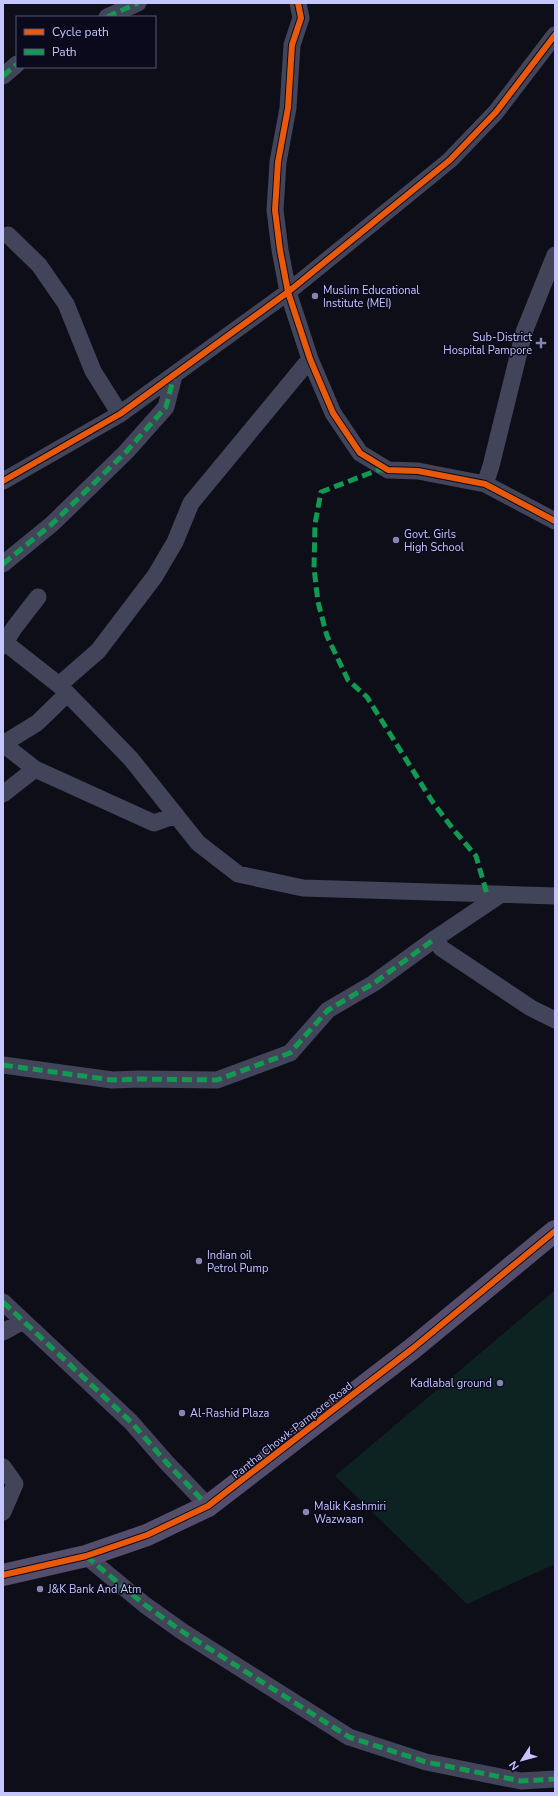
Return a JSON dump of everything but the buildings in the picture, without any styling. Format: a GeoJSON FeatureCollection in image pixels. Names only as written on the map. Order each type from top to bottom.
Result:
{"type":"FeatureCollection","features":[{"type":"Feature","properties":{"kind":"main road","name":"Pantha Chowk-Pampore Road"},"geometry":{"type":"LineString","coordinates":[[4,1572],[86,1556],[148,1535],[208,1506],[412,1350],[555,1231]]}},
{"type":"Feature","properties":{"kind":"street"},"geometry":{"type":"LineString","coordinates":[[109,16],[138,3]]}},
{"type":"Feature","properties":{"kind":"street"},"geometry":{"type":"LineString","coordinates":[[298,3],[301,18],[292,45],[288,108],[278,162],[276,210],[280,250],[288,292],[310,360],[333,413],[360,453],[388,470],[418,471],[485,484],[555,520]]}},
{"type":"Feature","properties":{"kind":"street"},"geometry":{"type":"LineString","coordinates":[[3,481],[120,414],[288,292],[450,160],[496,112],[555,35]]}},
{"type":"Feature","properties":{"kind":"street"},"geometry":{"type":"LineString","coordinates":[[3,76],[16,65]]}},
{"type":"Feature","properties":{"kind":"street"},"geometry":{"type":"LineString","coordinates":[[8,235],[39,265],[66,304],[93,371],[120,414]]}},
{"type":"Feature","properties":{"kind":"street"},"geometry":{"type":"LineString","coordinates":[[485,484],[491,466],[524,332],[555,255]]}},
{"type":"Feature","properties":{"kind":"street"},"geometry":{"type":"LineString","coordinates":[[176,815],[154,823],[35,769],[3,744],[37,722],[98,651],[155,576],[175,542],[191,503],[259,424],[310,360]]}},
{"type":"Feature","properties":{"kind":"street"},"geometry":{"type":"LineString","coordinates":[[3,564],[52,524],[126,452],[166,407],[174,376]]}},
{"type":"Feature","properties":{"kind":"street"},"geometry":{"type":"LineString","coordinates":[[38,597],[4,643],[63,690],[131,759],[198,843],[238,874],[303,888],[555,896]]}},
{"type":"Feature","properties":{"kind":"street"},"geometry":{"type":"LineString","coordinates":[[3,794],[35,769]]}},
{"type":"Feature","properties":{"kind":"street"},"geometry":{"type":"LineString","coordinates":[[3,1065],[112,1080],[216,1080],[290,1053],[328,1010],[374,983],[436,938],[500,895]]}},
{"type":"Feature","properties":{"kind":"street"},"geometry":{"type":"LineString","coordinates":[[436,938],[441,948],[531,1008],[555,1020]]}},
{"type":"Feature","properties":{"kind":"street"},"geometry":{"type":"LineString","coordinates":[[3,1302],[131,1422],[166,1462],[208,1506]]}},
{"type":"Feature","properties":{"kind":"street"},"geometry":{"type":"LineString","coordinates":[[3,1332],[23,1321]]}},
{"type":"Feature","properties":{"kind":"street"},"geometry":{"type":"LineString","coordinates":[[3,1467],[15,1484],[3,1512]]}},
{"type":"Feature","properties":{"kind":"street"},"geometry":{"type":"LineString","coordinates":[[86,1556],[145,1605],[183,1632],[349,1737],[426,1762],[455,1768],[521,1781],[555,1779]]}},
{"type":"Feature","properties":{"kind":"green space","name":"Kadlabal ground"},"geometry":{"type":"Polygon","coordinates":[[[555,1290],[555,1564],[467,1604],[335,1476],[555,1290]]]}},
{"type":"Feature","properties":{"kind":"marked path"},"geometry":{"type":"LineString","coordinates":[[109,16],[138,3]]}},
{"type":"Feature","properties":{"kind":"marked path"},"geometry":{"type":"LineString","coordinates":[[3,76],[16,65]]}},
{"type":"Feature","properties":{"kind":"marked path"},"geometry":{"type":"LineString","coordinates":[[3,564],[52,524],[126,452],[166,407],[174,376]]}},
{"type":"Feature","properties":{"kind":"marked path"},"geometry":{"type":"LineString","coordinates":[[386,470],[378,470],[321,492],[315,524],[314,568],[318,602],[327,636],[348,680],[367,697],[432,801],[476,856],[487,894]]}},
{"type":"Feature","properties":{"kind":"marked path"},"geometry":{"type":"LineString","coordinates":[[3,1065],[112,1080],[217,1080],[290,1053],[328,1010],[374,983],[436,938]]}},
{"type":"Feature","properties":{"kind":"marked path"},"geometry":{"type":"LineString","coordinates":[[3,1302],[131,1422],[166,1462],[208,1506]]}},
{"type":"Feature","properties":{"kind":"marked path"},"geometry":{"type":"LineString","coordinates":[[86,1556],[145,1605],[183,1632],[349,1737],[426,1762],[521,1781],[555,1779]]}},
{"type":"Feature","properties":{"kind":"cycle path"},"geometry":{"type":"LineString","coordinates":[[298,3],[301,18],[292,45],[288,108],[278,162],[275,210],[280,250],[288,292],[310,359],[333,413],[360,453],[388,470],[418,471],[485,484],[555,521]]}},
{"type":"Feature","properties":{"kind":"cycle path"},"geometry":{"type":"LineString","coordinates":[[3,481],[120,414],[288,292],[450,160],[496,112],[555,35]]}},
{"type":"Feature","properties":{"kind":"cycle path"},"geometry":{"type":"LineString","coordinates":[[3,1575],[86,1556],[147,1535],[208,1506],[412,1349],[555,1231]]}},
{"type":"Feature","properties":{"kind":"place","name":"Muslim Educational Institute (MEI)"},"geometry":{"type":"Point","coordinates":[315,296]}},
{"type":"Feature","properties":{"kind":"place","name":"Sub-District Hospital Pampore"},"geometry":{"type":"Point","coordinates":[541,343]}},
{"type":"Feature","properties":{"kind":"place","name":"Govt. Girls High School"},"geometry":{"type":"Point","coordinates":[396,540]}},
{"type":"Feature","properties":{"kind":"place","name":"Indian oil Petrol Pump"},"geometry":{"type":"Point","coordinates":[199,1261]}},
{"type":"Feature","properties":{"kind":"place","name":"Kadlabal ground"},"geometry":{"type":"Point","coordinates":[500,1383]}},
{"type":"Feature","properties":{"kind":"place","name":"Al-Rashid Plaza"},"geometry":{"type":"Point","coordinates":[182,1413]}},
{"type":"Feature","properties":{"kind":"place","name":"Malik Kashmiri Wazwaan"},"geometry":{"type":"Point","coordinates":[306,1512]}},
{"type":"Feature","properties":{"kind":"place","name":"J&K Bank And Atm"},"geometry":{"type":"Point","coordinates":[40,1589]}}]}
